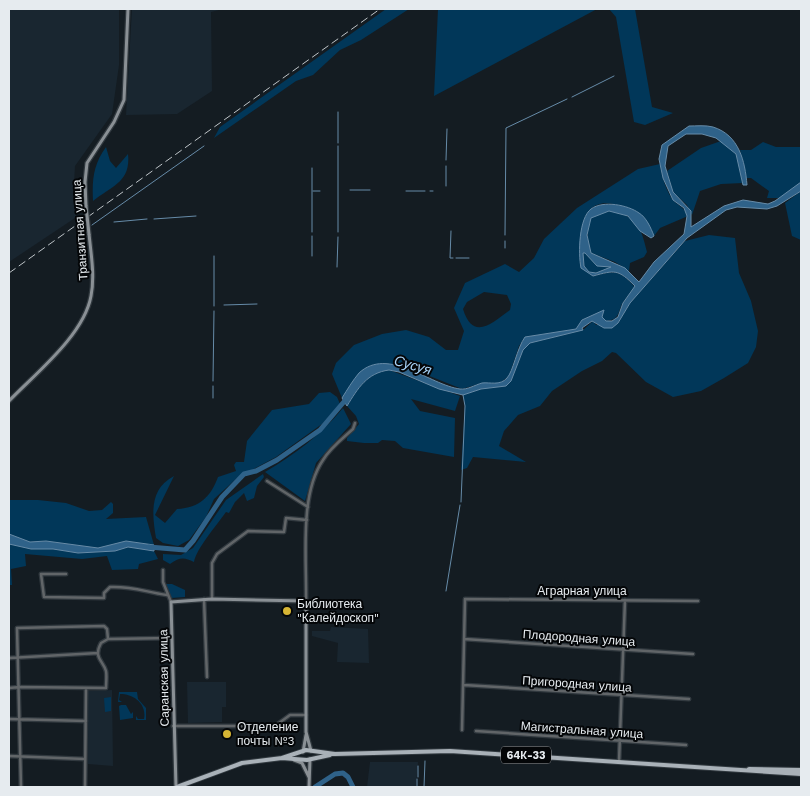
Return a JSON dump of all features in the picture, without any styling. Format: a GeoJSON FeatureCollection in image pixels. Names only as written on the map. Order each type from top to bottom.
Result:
{"type":"FeatureCollection","features":[{"type":"Feature","properties":{"kind":"main road","name":"Транзитная улица"},"geometry":{"type":"LineString","coordinates":[[9,401],[63,345],[86,312],[92,285],[85,182],[87,164],[114,122],[124,100],[128,9]]}},
{"type":"Feature","properties":{"kind":"main road"},"geometry":{"type":"LineString","coordinates":[[171,602],[204,599],[306,601],[307,715],[303,759],[309,779]]}},
{"type":"Feature","properties":{"kind":"main road","name":"Саранская улица"},"geometry":{"type":"LineString","coordinates":[[171,602],[176,787]]}},
{"type":"Feature","properties":{"kind":"main road"},"geometry":{"type":"LineString","coordinates":[[306,732],[311,751],[309,787]]}},
{"type":"Feature","properties":{"kind":"main road"},"geometry":{"type":"LineString","coordinates":[[282,758],[306,750],[335,754]]}},
{"type":"Feature","properties":{"kind":"main road","name":"64К-33"},"geometry":{"type":"LineString","coordinates":[[335,754],[422,752],[512,754],[801,774]]}},
{"type":"Feature","properties":{"kind":"main road"},"geometry":{"type":"LineString","coordinates":[[176,787],[229,766],[257,760],[282,758],[310,759],[335,754]]}},
{"type":"Feature","properties":{"kind":"main road"},"geometry":{"type":"LineString","coordinates":[[309,779],[312,764],[320,757]]}},
{"type":"Feature","properties":{"kind":"main road"},"geometry":{"type":"LineString","coordinates":[[282,758],[302,763],[309,779]]}},
{"type":"Feature","properties":{"kind":"main road"},"geometry":{"type":"LineString","coordinates":[[744,770],[755,768],[801,770]]}},
{"type":"Feature","properties":{"kind":"street"},"geometry":{"type":"LineString","coordinates":[[306,601],[308,507],[316,472],[323,459],[353,429],[354,423]]}},
{"type":"Feature","properties":{"kind":"street"},"geometry":{"type":"LineString","coordinates":[[267,481],[308,507]]}},
{"type":"Feature","properties":{"kind":"street"},"geometry":{"type":"LineString","coordinates":[[212,599],[212,563],[223,549],[248,531],[284,532],[286,518],[307,520]]}},
{"type":"Feature","properties":{"kind":"street"},"geometry":{"type":"LineString","coordinates":[[163,570],[163,582],[171,602]]}},
{"type":"Feature","properties":{"kind":"street"},"geometry":{"type":"LineString","coordinates":[[66,574],[42,574],[44,597],[104,598],[104,593],[110,588],[122,586],[167,596]]}},
{"type":"Feature","properties":{"kind":"street"},"geometry":{"type":"LineString","coordinates":[[204,599],[207,677]]}},
{"type":"Feature","properties":{"kind":"street","name":"Аграрная улица"},"geometry":{"type":"LineString","coordinates":[[464,639],[465,599],[698,601]]}},
{"type":"Feature","properties":{"kind":"street"},"geometry":{"type":"LineString","coordinates":[[619,762],[618,741],[625,600]]}},
{"type":"Feature","properties":{"kind":"street"},"geometry":{"type":"LineString","coordinates":[[21,787],[21,719],[17,628],[104,626],[107,629],[108,639]]}},
{"type":"Feature","properties":{"kind":"street"},"geometry":{"type":"LineString","coordinates":[[9,688],[106,688],[106,669],[99,661],[98,653],[101,644],[108,639],[171,638]]}},
{"type":"Feature","properties":{"kind":"street"},"geometry":{"type":"LineString","coordinates":[[462,730],[464,639]]}},
{"type":"Feature","properties":{"kind":"street","name":"Плодородная улица"},"geometry":{"type":"LineString","coordinates":[[464,639],[693,654]]}},
{"type":"Feature","properties":{"kind":"street"},"geometry":{"type":"LineString","coordinates":[[9,658],[98,653]]}},
{"type":"Feature","properties":{"kind":"street","name":"Пригородная улица"},"geometry":{"type":"LineString","coordinates":[[463,685],[689,699]]}},
{"type":"Feature","properties":{"kind":"street"},"geometry":{"type":"LineString","coordinates":[[85,787],[86,688]]}},
{"type":"Feature","properties":{"kind":"street"},"geometry":{"type":"LineString","coordinates":[[173,726],[275,726],[290,715],[307,715]]}},
{"type":"Feature","properties":{"kind":"street"},"geometry":{"type":"LineString","coordinates":[[9,719],[86,721]]}},
{"type":"Feature","properties":{"kind":"street","name":"Магистральная улица"},"geometry":{"type":"LineString","coordinates":[[476,731],[686,745]]}},
{"type":"Feature","properties":{"kind":"street"},"geometry":{"type":"LineString","coordinates":[[9,756],[85,759]]}},
{"type":"Feature","properties":{"kind":"shaded area"},"geometry":{"type":"Polygon","coordinates":[[[9,9],[119,9],[119,65],[112,114],[75,166],[73,201],[78,216],[9,262],[9,9]]]}},
{"type":"Feature","properties":{"kind":"shaded area"},"geometry":{"type":"Polygon","coordinates":[[[132,9],[223,9],[211,12],[212,91],[177,114],[126,115],[132,9]]]}},
{"type":"Feature","properties":{"kind":"shaded area"},"geometry":{"type":"Polygon","coordinates":[[[386,9],[409,9],[361,40],[340,50],[313,75],[296,81],[214,138],[220,127],[386,9]]]}},
{"type":"Feature","properties":{"kind":"shaded area"},"geometry":{"type":"Polygon","coordinates":[[[438,9],[597,9],[434,96],[438,9]]]}},
{"type":"Feature","properties":{"kind":"shaded area"},"geometry":{"type":"Polygon","coordinates":[[[609,9],[635,9],[652,107],[673,113],[645,125],[634,122],[616,17],[609,9]]]}},
{"type":"Feature","properties":{"kind":"shaded area"},"geometry":{"type":"Polygon","coordinates":[[[689,126],[710,126],[729,136],[735,143],[742,158],[747,185],[743,185],[736,154],[716,138],[702,134],[686,134],[668,146],[665,166],[673,192],[691,211],[691,227],[724,206],[743,200],[768,204],[801,182],[801,191],[777,206],[767,209],[737,207],[726,210],[687,238],[630,303],[618,323],[612,328],[604,328],[592,321],[582,328],[583,330],[530,343],[523,350],[511,381],[506,386],[481,389],[463,395],[439,389],[399,372],[389,370],[375,374],[364,382],[347,406],[342,398],[359,373],[370,366],[396,365],[460,389],[482,383],[498,383],[509,375],[525,337],[576,329],[582,320],[604,310],[602,317],[606,321],[612,321],[618,317],[623,303],[635,286],[624,276],[616,272],[593,276],[581,268],[580,245],[584,220],[591,209],[596,206],[609,204],[634,210],[644,217],[654,236],[651,238],[640,231],[628,216],[609,211],[591,218],[587,235],[591,253],[625,268],[639,282],[654,262],[684,234],[687,216],[684,208],[673,200],[663,178],[659,159],[662,145],[689,126]],[[583,253],[584,266],[589,272],[596,273],[611,267],[597,266],[583,253]]]}},
{"type":"Feature","properties":{"kind":"shaded area"},"geometry":{"type":"Polygon","coordinates":[[[721,141],[736,154],[743,183],[721,184],[700,191],[692,215],[687,205],[673,192],[667,171],[701,148],[721,141]]]}},
{"type":"Feature","properties":{"kind":"shaded area"},"geometry":{"type":"Polygon","coordinates":[[[763,142],[776,147],[801,147],[801,182],[781,198],[767,198],[769,191],[751,178],[746,178],[740,150],[751,150],[763,142]]]}},
{"type":"Feature","properties":{"kind":"shaded area"},"geometry":{"type":"Polygon","coordinates":[[[106,147],[110,161],[116,168],[128,154],[128,163],[126,171],[119,182],[93,201],[94,173],[98,160],[106,147]]]}},
{"type":"Feature","properties":{"kind":"shaded area"},"geometry":{"type":"Polygon","coordinates":[[[660,164],[663,179],[669,193],[688,216],[660,228],[654,236],[650,228],[643,221],[624,208],[614,204],[604,203],[595,206],[588,212],[583,223],[580,265],[593,276],[607,273],[620,274],[635,287],[622,304],[616,318],[606,321],[601,318],[604,311],[582,320],[576,329],[525,337],[519,346],[509,376],[500,383],[482,383],[462,389],[407,367],[360,373],[342,398],[332,374],[336,363],[354,345],[382,334],[406,330],[429,337],[446,350],[458,350],[464,331],[454,308],[465,283],[505,264],[519,272],[534,258],[544,239],[577,208],[638,169],[660,164]],[[484,292],[467,302],[463,309],[467,319],[472,325],[477,327],[483,327],[496,320],[510,310],[511,304],[507,295],[484,292]]]}},
{"type":"Feature","properties":{"kind":"shaded area"},"geometry":{"type":"Polygon","coordinates":[[[801,191],[801,240],[792,236],[785,203],[801,191]]]}},
{"type":"Feature","properties":{"kind":"shaded area"},"geometry":{"type":"Polygon","coordinates":[[[609,211],[632,219],[643,236],[647,252],[644,257],[630,263],[629,271],[615,262],[591,253],[588,226],[591,217],[609,211]]]}},
{"type":"Feature","properties":{"kind":"shaded area"},"geometry":{"type":"Polygon","coordinates":[[[709,235],[735,238],[739,273],[751,301],[758,331],[756,347],[748,363],[701,391],[673,397],[646,382],[616,353],[612,352],[602,361],[582,371],[552,391],[540,406],[518,415],[504,431],[499,446],[526,462],[473,457],[467,468],[461,470],[465,406],[463,395],[481,389],[506,386],[511,381],[523,350],[530,343],[583,330],[593,321],[596,325],[618,323],[630,303],[685,241],[709,235]]]}},
{"type":"Feature","properties":{"kind":"shaded area"},"geometry":{"type":"Polygon","coordinates":[[[583,253],[597,266],[612,267],[596,273],[589,272],[584,266],[583,253]]]}},
{"type":"Feature","properties":{"kind":"shaded area"},"geometry":{"type":"Polygon","coordinates":[[[389,370],[460,396],[455,411],[411,399],[420,411],[455,418],[454,457],[403,448],[395,441],[382,440],[378,443],[364,443],[347,441],[347,438],[359,424],[356,416],[347,406],[364,382],[375,374],[389,370]]]}},
{"type":"Feature","properties":{"kind":"shaded area"},"geometry":{"type":"Polygon","coordinates":[[[330,392],[337,397],[340,404],[322,424],[276,457],[237,478],[214,499],[206,517],[189,540],[178,546],[163,543],[156,538],[154,503],[156,495],[166,481],[174,476],[155,515],[165,523],[177,509],[192,506],[204,500],[212,490],[218,477],[236,471],[234,465],[236,462],[244,462],[247,441],[272,410],[309,404],[319,393],[330,392]]]}},
{"type":"Feature","properties":{"kind":"shaded area"},"geometry":{"type":"Polygon","coordinates":[[[343,408],[351,424],[316,463],[305,501],[265,472],[307,443],[326,427],[343,408]]]}},
{"type":"Feature","properties":{"kind":"shaded area"},"geometry":{"type":"Polygon","coordinates":[[[263,474],[264,477],[257,486],[254,498],[247,501],[244,493],[235,502],[229,513],[226,512],[203,544],[194,562],[182,558],[170,564],[163,560],[163,554],[181,555],[193,548],[226,500],[263,474]]]}},
{"type":"Feature","properties":{"kind":"shaded area"},"geometry":{"type":"Polygon","coordinates":[[[9,500],[38,500],[66,503],[89,511],[102,510],[111,502],[113,504],[113,513],[106,519],[146,517],[154,545],[126,541],[98,548],[46,541],[30,542],[9,534],[9,500]]]}},
{"type":"Feature","properties":{"kind":"shaded area"},"geometry":{"type":"Polygon","coordinates":[[[9,534],[30,542],[46,541],[98,548],[126,541],[154,545],[154,551],[128,547],[115,551],[78,553],[53,549],[31,549],[9,544],[9,534]]]}},
{"type":"Feature","properties":{"kind":"shaded area"},"geometry":{"type":"Polygon","coordinates":[[[9,544],[31,549],[53,549],[78,553],[115,551],[128,547],[154,551],[158,559],[139,564],[138,569],[112,570],[107,556],[82,559],[25,554],[26,566],[11,569],[12,585],[9,585],[9,544]]]}},
{"type":"Feature","properties":{"kind":"shaded area"},"geometry":{"type":"Polygon","coordinates":[[[166,584],[172,584],[185,590],[185,597],[171,598],[166,584]]]}},
{"type":"Feature","properties":{"kind":"shaded area"},"geometry":{"type":"Polygon","coordinates":[[[331,627],[368,629],[369,663],[337,662],[338,643],[312,636],[312,631],[330,631],[331,627]]]}},
{"type":"Feature","properties":{"kind":"shaded area"},"geometry":{"type":"Polygon","coordinates":[[[187,682],[226,682],[226,707],[222,707],[222,722],[188,723],[187,682]]]}},
{"type":"Feature","properties":{"kind":"shaded area"},"geometry":{"type":"Polygon","coordinates":[[[112,690],[113,766],[88,764],[87,691],[112,690]]]}},
{"type":"Feature","properties":{"kind":"shaded area"},"geometry":{"type":"Polygon","coordinates":[[[119,692],[137,692],[138,699],[146,708],[146,720],[136,720],[136,716],[138,719],[144,719],[144,714],[141,704],[135,698],[120,694],[119,700],[122,702],[118,702],[119,692]]]}},
{"type":"Feature","properties":{"kind":"shaded area"},"geometry":{"type":"Polygon","coordinates":[[[111,697],[111,711],[105,712],[104,698],[111,697]]]}},
{"type":"Feature","properties":{"kind":"shaded area"},"geometry":{"type":"Polygon","coordinates":[[[126,705],[131,714],[133,712],[133,718],[120,720],[119,706],[126,705]]]}},
{"type":"Feature","properties":{"kind":"shaded area"},"geometry":{"type":"Polygon","coordinates":[[[370,762],[418,762],[416,787],[367,787],[370,762]]]}},
{"type":"Feature","properties":{"kind":"waterway"},"geometry":{"type":"LineString","coordinates":[[572,97],[614,76]]}},
{"type":"Feature","properties":{"kind":"waterway"},"geometry":{"type":"LineString","coordinates":[[505,235],[506,128],[567,99]]}},
{"type":"Feature","properties":{"kind":"waterway"},"geometry":{"type":"LineString","coordinates":[[338,112],[338,143]]}},
{"type":"Feature","properties":{"kind":"waterway"},"geometry":{"type":"LineString","coordinates":[[446,160],[447,129]]}},
{"type":"Feature","properties":{"kind":"waterway"},"geometry":{"type":"LineString","coordinates":[[92,225],[204,146]]}},
{"type":"Feature","properties":{"kind":"waterway"},"geometry":{"type":"LineString","coordinates":[[338,146],[338,232]]}},
{"type":"Feature","properties":{"kind":"waterway"},"geometry":{"type":"LineString","coordinates":[[446,166],[446,186]]}},
{"type":"Feature","properties":{"kind":"waterway"},"geometry":{"type":"LineString","coordinates":[[312,168],[312,232]]}},
{"type":"Feature","properties":{"kind":"waterway"},"geometry":{"type":"LineString","coordinates":[[350,190],[370,190]]}},
{"type":"Feature","properties":{"kind":"waterway"},"geometry":{"type":"LineString","coordinates":[[313,191],[320,191]]}},
{"type":"Feature","properties":{"kind":"waterway"},"geometry":{"type":"LineString","coordinates":[[406,191],[425,191]]}},
{"type":"Feature","properties":{"kind":"waterway"},"geometry":{"type":"LineString","coordinates":[[154,219],[196,216]]}},
{"type":"Feature","properties":{"kind":"waterway"},"geometry":{"type":"LineString","coordinates":[[114,222],[147,219]]}},
{"type":"Feature","properties":{"kind":"waterway"},"geometry":{"type":"LineString","coordinates":[[451,231],[450,258],[453,258]]}},
{"type":"Feature","properties":{"kind":"waterway"},"geometry":{"type":"LineString","coordinates":[[312,236],[312,256]]}},
{"type":"Feature","properties":{"kind":"waterway"},"geometry":{"type":"LineString","coordinates":[[337,267],[338,237]]}},
{"type":"Feature","properties":{"kind":"waterway"},"geometry":{"type":"LineString","coordinates":[[505,241],[505,248]]}},
{"type":"Feature","properties":{"kind":"waterway"},"geometry":{"type":"LineString","coordinates":[[214,256],[214,306]]}},
{"type":"Feature","properties":{"kind":"waterway"},"geometry":{"type":"LineString","coordinates":[[456,258],[469,258]]}},
{"type":"Feature","properties":{"kind":"waterway"},"geometry":{"type":"LineString","coordinates":[[224,305],[257,304]]}},
{"type":"Feature","properties":{"kind":"waterway"},"geometry":{"type":"LineString","coordinates":[[213,381],[214,311]]}},
{"type":"Feature","properties":{"kind":"waterway"},"geometry":{"type":"LineString","coordinates":[[213,386],[213,398]]}},
{"type":"Feature","properties":{"kind":"waterway"},"geometry":{"type":"LineString","coordinates":[[461,502],[465,406],[463,395]]}},
{"type":"Feature","properties":{"kind":"waterway","name":"Сусуя"},"geometry":{"type":"LineString","coordinates":[[149,547],[185,550],[222,497],[244,474],[256,471],[277,460],[320,430],[348,397]]}},
{"type":"Feature","properties":{"kind":"waterway"},"geometry":{"type":"LineString","coordinates":[[446,591],[460,505]]}},
{"type":"Feature","properties":{"kind":"waterway"},"geometry":{"type":"LineString","coordinates":[[424,787],[425,761]]}},
{"type":"Feature","properties":{"kind":"waterway"},"geometry":{"type":"LineString","coordinates":[[418,766],[418,777]]}},
{"type":"Feature","properties":{"kind":"waterway"},"geometry":{"type":"LineString","coordinates":[[315,787],[335,774],[343,773],[348,777],[353,787]]}},
{"type":"Feature","properties":{"kind":"waterway"},"geometry":{"type":"LineString","coordinates":[[417,779],[417,787]]}},
{"type":"Feature","properties":{"kind":"railway"},"geometry":{"type":"LineString","coordinates":[[9,273],[380,9]]}},
{"type":"Feature","properties":{"kind":"place","name":"Библиотека \"Калейдоскоп\""},"geometry":{"type":"Point","coordinates":[287,611]}},
{"type":"Feature","properties":{"kind":"place","name":"Отделение почты №3"},"geometry":{"type":"Point","coordinates":[227,734]}}]}
